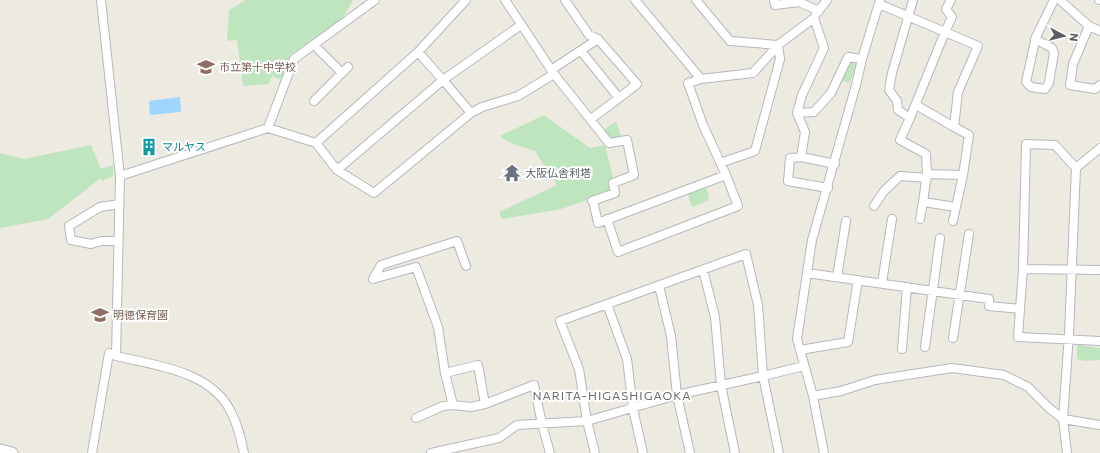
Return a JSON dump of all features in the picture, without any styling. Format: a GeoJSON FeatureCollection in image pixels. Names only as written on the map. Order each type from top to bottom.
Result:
{"type":"FeatureCollection","features":[{"type":"Feature","properties":{"kind":"street"},"geometry":{"type":"LineString","coordinates":[[101,0],[120,176],[116,356]]}},
{"type":"Feature","properties":{"kind":"street"},"geometry":{"type":"LineString","coordinates":[[268,128],[294,59],[375,0]]}},
{"type":"Feature","properties":{"kind":"street"},"geometry":{"type":"LineString","coordinates":[[316,143],[418,52],[466,0]]}},
{"type":"Feature","properties":{"kind":"street"},"geometry":{"type":"LineString","coordinates":[[506,0],[552,72],[609,143],[626,140],[634,175],[613,183],[615,193],[593,203],[598,223],[726,175]]}},
{"type":"Feature","properties":{"kind":"street"},"geometry":{"type":"LineString","coordinates":[[565,0],[589,35],[598,39],[637,84],[591,119]]}},
{"type":"Feature","properties":{"kind":"street"},"geometry":{"type":"LineString","coordinates":[[635,0],[701,79]]}},
{"type":"Feature","properties":{"kind":"street"},"geometry":{"type":"LineString","coordinates":[[696,0],[730,41],[778,45]]}},
{"type":"Feature","properties":{"kind":"street"},"geometry":{"type":"LineString","coordinates":[[774,0],[775,5],[799,1],[816,14],[824,48],[802,95],[797,113],[805,132],[801,157]]}},
{"type":"Feature","properties":{"kind":"street"},"geometry":{"type":"LineString","coordinates":[[607,219],[618,252],[738,206],[726,175],[703,125],[688,83],[701,79],[754,73],[778,45],[816,14],[827,0]]}},
{"type":"Feature","properties":{"kind":"street"},"geometry":{"type":"LineString","coordinates":[[910,118],[898,110],[898,101],[889,90],[892,72],[913,0]]}},
{"type":"Feature","properties":{"kind":"street"},"geometry":{"type":"LineString","coordinates":[[920,219],[927,176],[926,154],[900,140],[952,17],[946,9],[951,0]]}},
{"type":"Feature","properties":{"kind":"street"},"geometry":{"type":"LineString","coordinates":[[1035,40],[1052,48],[1054,53],[1049,83],[1045,89],[1031,87],[1026,82],[1035,40],[1054,0]]}},
{"type":"Feature","properties":{"kind":"street"},"geometry":{"type":"LineString","coordinates":[[1060,0],[1089,26],[1100,31]]}},
{"type":"Feature","properties":{"kind":"street"},"geometry":{"type":"LineString","coordinates":[[824,453],[813,396],[797,339],[812,240],[835,164],[862,60],[880,2],[908,16],[978,46],[958,92],[954,127]]}},
{"type":"Feature","properties":{"kind":"street"},"geometry":{"type":"LineString","coordinates":[[336,170],[443,80],[521,25]]}},
{"type":"Feature","properties":{"kind":"street"},"geometry":{"type":"LineString","coordinates":[[1089,26],[1073,64],[1070,85],[1095,89],[1100,85]]}},
{"type":"Feature","properties":{"kind":"street"},"geometry":{"type":"LineString","coordinates":[[120,176],[268,128],[316,143],[336,170],[374,193],[471,114],[482,107],[518,96],[598,39]]}},
{"type":"Feature","properties":{"kind":"street"},"geometry":{"type":"LineString","coordinates":[[314,45],[345,70],[314,101]]}},
{"type":"Feature","properties":{"kind":"street"},"geometry":{"type":"LineString","coordinates":[[720,163],[755,150],[780,59],[778,45]]}},
{"type":"Feature","properties":{"kind":"street"},"geometry":{"type":"LineString","coordinates":[[581,51],[619,98]]}},
{"type":"Feature","properties":{"kind":"street"},"geometry":{"type":"LineString","coordinates":[[418,52],[471,114]]}},
{"type":"Feature","properties":{"kind":"street"},"geometry":{"type":"LineString","coordinates":[[797,113],[814,112],[831,93],[848,57],[862,60]]}},
{"type":"Feature","properties":{"kind":"street"},"geometry":{"type":"LineString","coordinates":[[916,105],[969,135],[963,176],[953,221]]}},
{"type":"Feature","properties":{"kind":"street"},"geometry":{"type":"LineString","coordinates":[[1067,453],[1063,419],[1068,340],[1076,168],[1055,145],[1026,144],[1023,269],[1018,337],[1068,340],[1100,341]]}},
{"type":"Feature","properties":{"kind":"street"},"geometry":{"type":"LineString","coordinates":[[1076,168],[1100,148]]}},
{"type":"Feature","properties":{"kind":"street"},"geometry":{"type":"LineString","coordinates":[[828,188],[788,181],[790,158],[801,157],[835,164]]}},
{"type":"Feature","properties":{"kind":"street"},"geometry":{"type":"LineString","coordinates":[[874,206],[884,191],[900,176],[963,176]]}},
{"type":"Feature","properties":{"kind":"street"},"geometry":{"type":"LineString","coordinates":[[923,202],[956,207]]}},
{"type":"Feature","properties":{"kind":"street"},"geometry":{"type":"LineString","coordinates":[[118,241],[101,241],[91,244],[71,240],[69,226],[100,207],[119,204]]}},
{"type":"Feature","properties":{"kind":"street"},"geometry":{"type":"LineString","coordinates":[[882,283],[892,219]]}},
{"type":"Feature","properties":{"kind":"street"},"geometry":{"type":"LineString","coordinates":[[836,277],[846,221]]}},
{"type":"Feature","properties":{"kind":"street"},"geometry":{"type":"LineString","coordinates":[[952,338],[969,234]]}},
{"type":"Feature","properties":{"kind":"street"},"geometry":{"type":"LineString","coordinates":[[925,347],[940,238]]}},
{"type":"Feature","properties":{"kind":"street"},"geometry":{"type":"LineString","coordinates":[[452,405],[445,373],[438,327],[416,267],[373,280],[381,265],[456,241],[466,266]]}},
{"type":"Feature","properties":{"kind":"street"},"geometry":{"type":"LineString","coordinates":[[595,453],[587,421],[579,369],[560,321],[746,254],[758,305],[763,376],[779,453]]}},
{"type":"Feature","properties":{"kind":"street"},"geometry":{"type":"LineString","coordinates":[[1023,269],[1100,270]]}},
{"type":"Feature","properties":{"kind":"street"},"geometry":{"type":"LineString","coordinates":[[703,270],[715,317],[721,385],[735,453]]}},
{"type":"Feature","properties":{"kind":"street"},"geometry":{"type":"LineString","coordinates":[[807,273],[989,299],[989,306],[1020,309]]}},
{"type":"Feature","properties":{"kind":"street"},"geometry":{"type":"LineString","coordinates":[[800,350],[848,342],[858,280]]}},
{"type":"Feature","properties":{"kind":"street"},"geometry":{"type":"LineString","coordinates":[[659,286],[671,336],[676,395],[690,453]]}},
{"type":"Feature","properties":{"kind":"street"},"geometry":{"type":"LineString","coordinates":[[902,349],[908,287]]}},
{"type":"Feature","properties":{"kind":"street"},"geometry":{"type":"LineString","coordinates":[[607,304],[627,359],[633,409],[643,453]]}},
{"type":"Feature","properties":{"kind":"street"},"geometry":{"type":"LineString","coordinates":[[92,453],[109,352],[116,356],[167,368],[193,376],[214,390],[224,400],[231,411],[244,453]]}},
{"type":"Feature","properties":{"kind":"street"},"geometry":{"type":"LineString","coordinates":[[445,373],[478,365],[485,404]]}},
{"type":"Feature","properties":{"kind":"street"},"geometry":{"type":"LineString","coordinates":[[431,453],[446,451],[499,438],[517,425],[587,421],[633,409],[676,395],[804,366]]}},
{"type":"Feature","properties":{"kind":"street"},"geometry":{"type":"LineString","coordinates":[[813,396],[841,391],[875,380],[952,368],[1004,375],[1028,387],[1049,408],[1063,419],[1100,425]]}},
{"type":"Feature","properties":{"kind":"street"},"geometry":{"type":"LineString","coordinates":[[416,418],[443,406],[452,405],[471,407],[485,404],[534,385],[550,453]]}},
{"type":"Feature","properties":{"kind":"street"},"geometry":{"type":"LineString","coordinates":[[0,450],[12,453]]}},
{"type":"Feature","properties":{"kind":"green space"},"geometry":{"type":"Polygon","coordinates":[[[246,0],[353,0],[341,21],[291,54],[282,80],[272,76],[269,84],[243,86],[237,40],[227,41],[229,10],[246,0]]]}},
{"type":"Feature","properties":{"kind":"green space"},"geometry":{"type":"Polygon","coordinates":[[[850,61],[856,62],[858,66],[849,83],[841,80],[850,61]]]}},
{"type":"Feature","properties":{"kind":"green space"},"geometry":{"type":"Polygon","coordinates":[[[544,115],[590,148],[605,145],[616,190],[561,209],[502,219],[499,212],[557,185],[535,151],[508,142],[500,136],[544,115]]]}},
{"type":"Feature","properties":{"kind":"green space"},"geometry":{"type":"Polygon","coordinates":[[[616,122],[621,136],[618,140],[611,140],[603,130],[616,122]]]}},
{"type":"Feature","properties":{"kind":"green space"},"geometry":{"type":"Polygon","coordinates":[[[91,145],[101,169],[113,165],[113,176],[102,181],[101,178],[48,219],[0,228],[0,153],[24,159],[91,145]]]}},
{"type":"Feature","properties":{"kind":"green space"},"geometry":{"type":"Polygon","coordinates":[[[706,187],[709,200],[692,207],[688,194],[706,187]]]}},
{"type":"Feature","properties":{"kind":"green space"},"geometry":{"type":"Polygon","coordinates":[[[1077,345],[1100,348],[1100,360],[1084,361],[1077,359],[1077,345]]]}},
{"type":"Feature","properties":{"kind":"water"},"geometry":{"type":"Polygon","coordinates":[[[180,97],[181,112],[150,115],[149,101],[180,97]]]}},
{"type":"Feature","properties":{"kind":"place","name":"市立第十中学校"},"geometry":{"type":"Point","coordinates":[206,67]}},
{"type":"Feature","properties":{"kind":"place","name":"マルヤス"},"geometry":{"type":"Point","coordinates":[149,147]}},
{"type":"Feature","properties":{"kind":"place","name":"大阪仏舎利塔"},"geometry":{"type":"Point","coordinates":[512,173]}},
{"type":"Feature","properties":{"kind":"place","name":"明徳保育園"},"geometry":{"type":"Point","coordinates":[100,315]}},
{"type":"Feature","properties":{"kind":"district","name":"NARITA-HIGASHIGAOKA"},"geometry":{"type":"Point","coordinates":[612,396]}}]}
